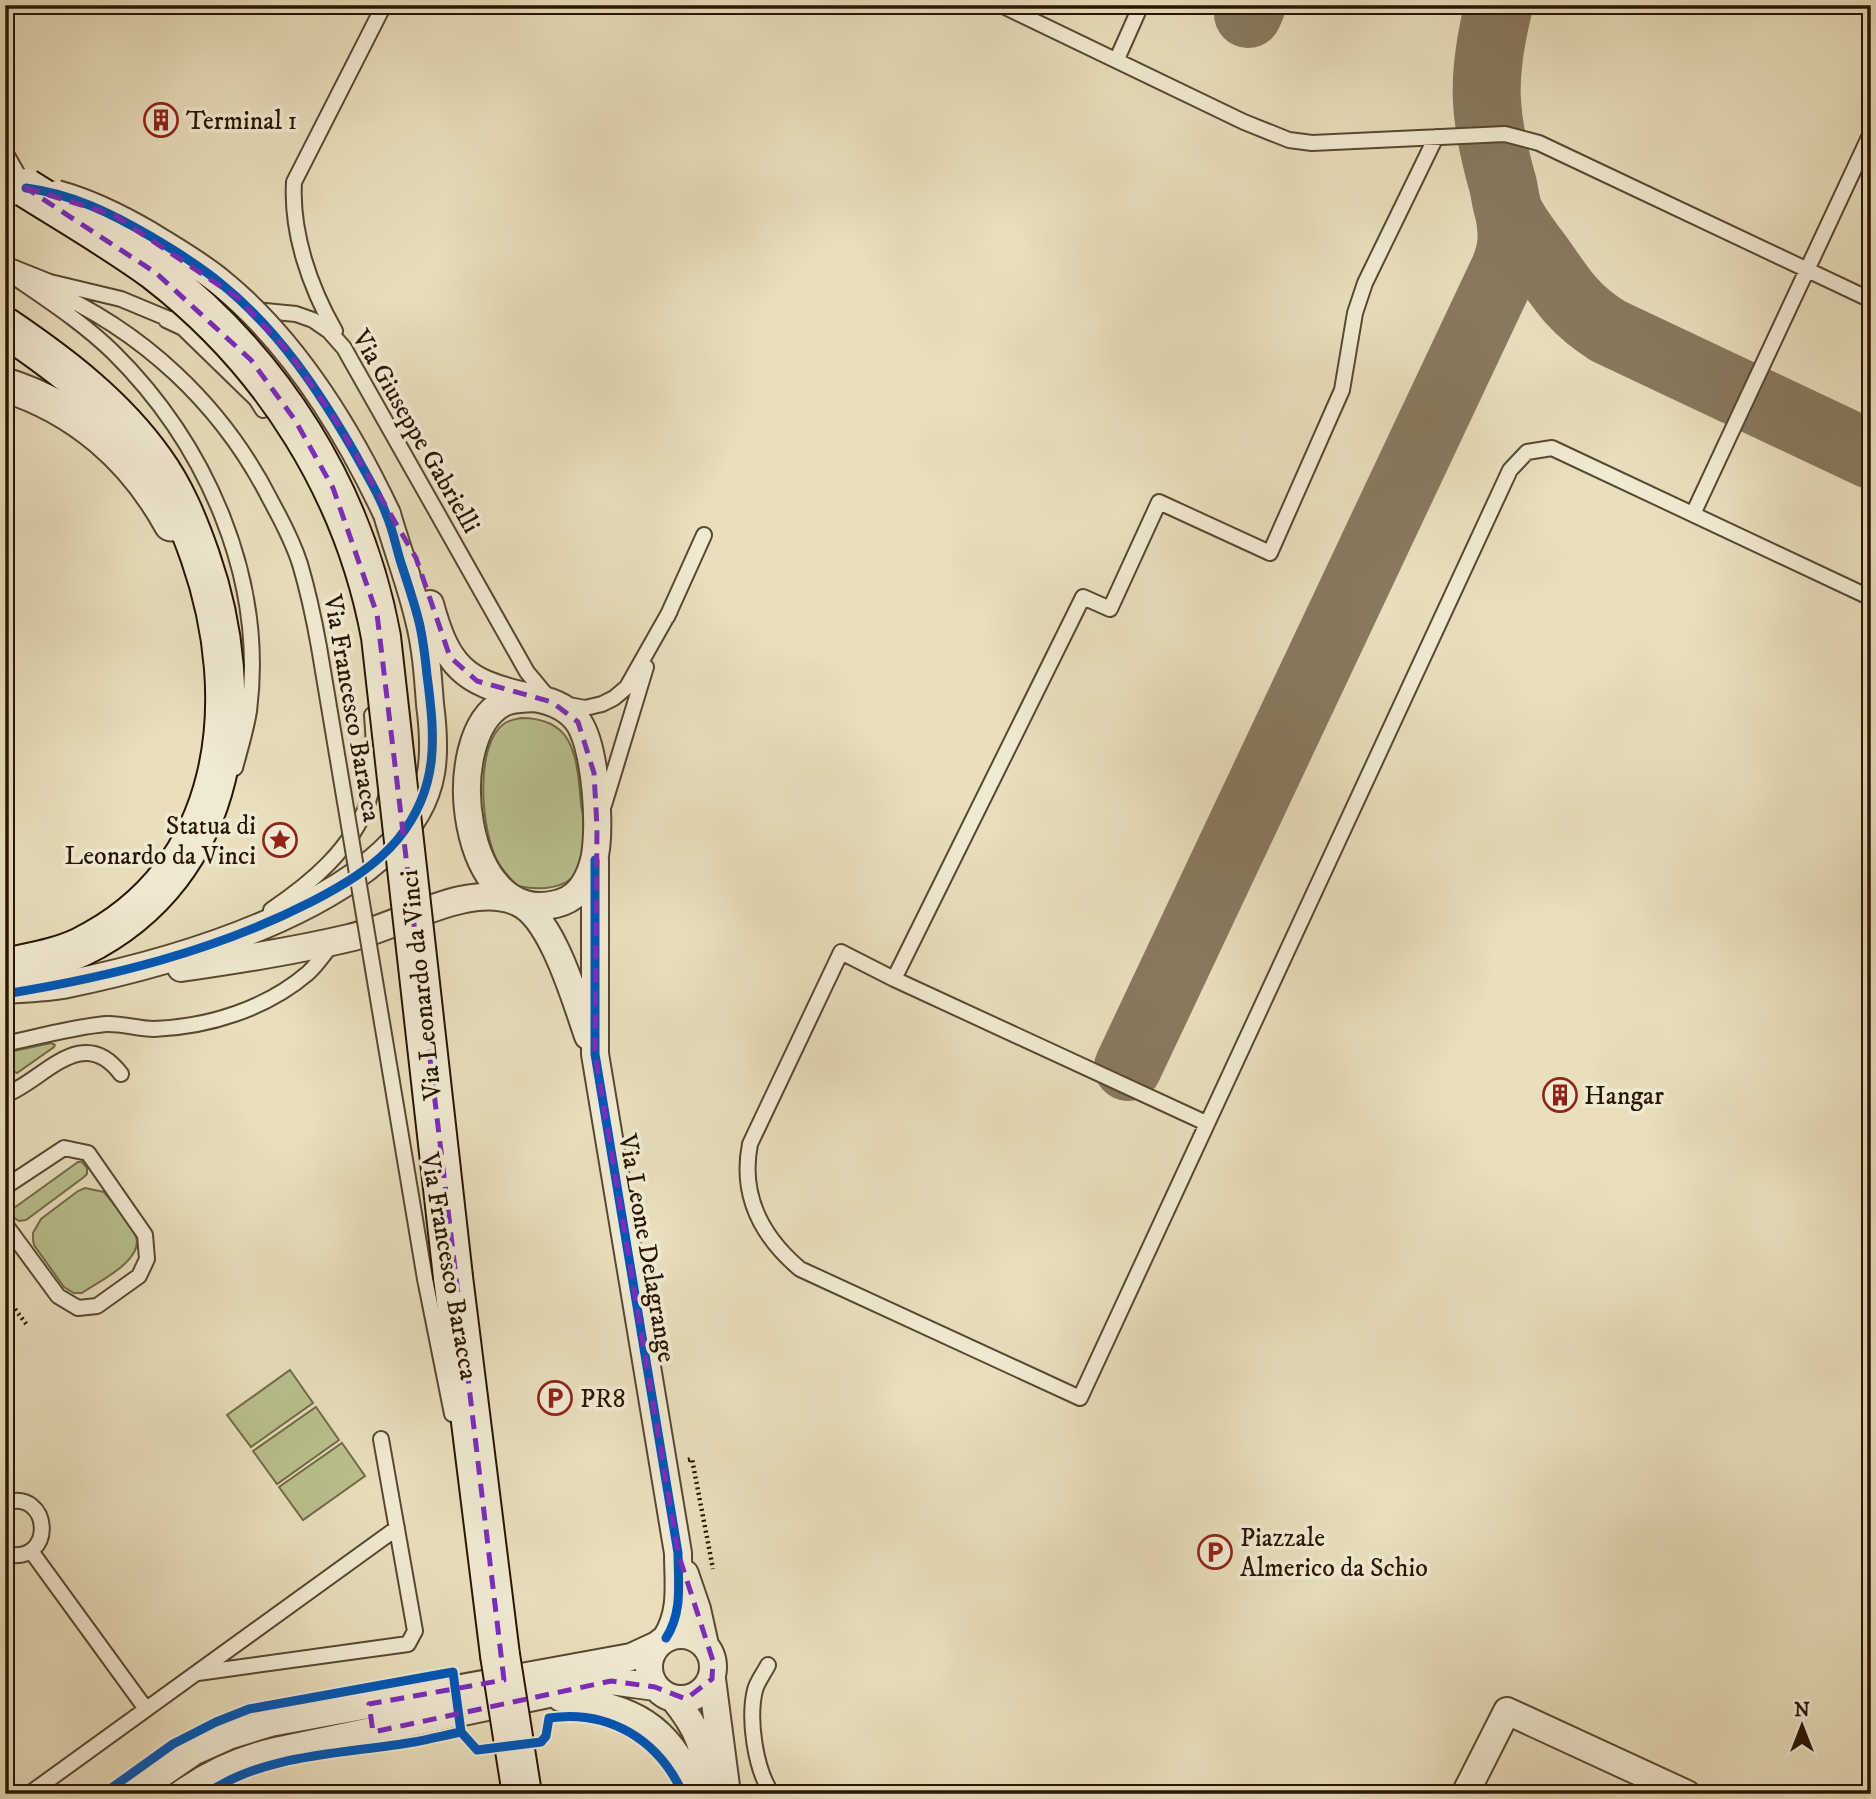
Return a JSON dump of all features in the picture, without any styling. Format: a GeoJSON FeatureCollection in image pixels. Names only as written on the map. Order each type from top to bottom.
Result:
{"type":"FeatureCollection","features":[{"type":"Feature","properties":{"kind":"main road","name":"Via Leonardo da Vinci"},"geometry":{"type":"LineString","coordinates":[[15,182],[156,272],[210,318],[251,360],[295,421],[319,463],[349,525],[367,576],[384,658],[453,1277],[500,1655],[522,1794]]}},
{"type":"Feature","properties":{"kind":"main road"},"geometry":{"type":"LineString","coordinates":[[5,327],[84,385],[131,432],[155,462],[174,493],[191,530],[214,605],[224,656],[226,723],[220,763],[201,825],[182,860],[156,891],[123,920],[81,947],[53,972],[5,967]]}},
{"type":"Feature","properties":{"kind":"street"},"geometry":{"type":"LineString","coordinates":[[5,992],[53,972],[145,965],[213,944],[297,909],[354,878],[384,853],[421,804],[428,786],[433,748],[426,619],[416,558],[387,514],[313,384],[288,351],[238,298],[195,264],[114,215],[66,196],[15,182]]}},
{"type":"Feature","properties":{"kind":"street"},"geometry":{"type":"LineString","coordinates":[[5,385],[46,402],[82,422],[104,438],[136,471],[158,502],[202,583],[224,656]]}},
{"type":"Feature","properties":{"kind":"street"},"geometry":{"type":"LineString","coordinates":[[426,619],[466,673],[486,685],[543,700],[567,711],[578,722],[587,740],[594,773],[597,827],[595,860],[583,887],[564,902],[533,906],[503,893],[481,863],[472,833],[467,779],[476,737],[488,716],[503,703],[516,699],[543,700]]}},
{"type":"Feature","properties":{"kind":"street","name":"Via Leone Delagrange"},"geometry":{"type":"LineString","coordinates":[[595,860],[595,1054],[678,1553],[697,1609],[705,1644]]}},
{"type":"Feature","properties":{"kind":"street"},"geometry":{"type":"LineString","coordinates":[[53,972],[216,963],[334,942],[385,928],[453,901],[481,898],[517,901]]}},
{"type":"Feature","properties":{"kind":"street","name":"Via Leone Delagrange"},"geometry":{"type":"LineString","coordinates":[[517,901],[537,919],[558,954],[595,1054]]}},
{"type":"Feature","properties":{"kind":"street","name":"Via Leone Delagrange"},"geometry":{"type":"LineString","coordinates":[[661,1642],[675,1625],[678,1613],[678,1553]]}},
{"type":"Feature","properties":{"kind":"street"},"geometry":{"type":"LineString","coordinates":[[148,1789],[184,1757],[231,1735],[270,1724],[369,1704],[632,1657],[661,1642],[686,1635],[705,1644],[713,1661],[712,1679],[727,1794]]}},
{"type":"Feature","properties":{"kind":"street"},"geometry":{"type":"LineString","coordinates":[[661,1642],[651,1655],[648,1666],[650,1677],[694,1724],[704,1754],[710,1794]]}},
{"type":"Feature","properties":{"kind":"street"},"geometry":{"type":"LineString","coordinates":[[181,1794],[218,1771],[251,1758],[611,1681],[686,1699],[696,1696],[712,1679]]}},
{"type":"Feature","properties":{"kind":"street"},"geometry":{"type":"LineString","coordinates":[[545,1697],[590,1702],[623,1711],[653,1728],[674,1750],[687,1769],[695,1794]]}},
{"type":"Feature","properties":{"kind":"street"},"geometry":{"type":"LineString","coordinates":[[369,1704],[373,1732]]}},
{"type":"Feature","properties":{"kind":"street"},"geometry":{"type":"LineString","coordinates":[[1465,1794],[1507,1711],[1687,1794]]}},
{"type":"Feature","properties":{"kind":"lane"},"geometry":{"type":"LineString","coordinates":[[344,348],[324,312],[305,262],[293,199],[294,182],[384,5]]}},
{"type":"Feature","properties":{"kind":"lane"},"geometry":{"type":"LineString","coordinates":[[1001,5],[1244,122],[1289,140],[1312,143],[1505,134],[1539,143],[1871,300]]}},
{"type":"Feature","properties":{"kind":"lane"},"geometry":{"type":"LineString","coordinates":[[1116,59],[1140,5]]}},
{"type":"Feature","properties":{"kind":"lane"},"geometry":{"type":"LineString","coordinates":[[1693,514],[1871,133]]}},
{"type":"Feature","properties":{"kind":"lane"},"geometry":{"type":"LineString","coordinates":[[894,979],[1083,597],[1110,608],[1159,502],[1270,552],[1342,390],[1355,313],[1364,283],[1436,137]]}},
{"type":"Feature","properties":{"kind":"lane"},"geometry":{"type":"LineString","coordinates":[[5,152],[15,182]]}},
{"type":"Feature","properties":{"kind":"lane","name":"Via Giuseppe Gabrielli"},"geometry":{"type":"LineString","coordinates":[[5,264],[50,282],[121,299],[169,318],[190,318],[234,311],[285,312],[313,320],[329,331],[344,348],[543,700]]}},
{"type":"Feature","properties":{"kind":"lane"},"geometry":{"type":"LineString","coordinates":[[5,271],[88,330],[131,372],[165,414],[194,457],[214,494],[232,541],[248,611],[251,644],[249,711],[240,750],[223,795],[182,860]]}},
{"type":"Feature","properties":{"kind":"lane","name":"Via Francesco Baracca"},"geometry":{"type":"LineString","coordinates":[[5,271],[77,304],[125,333],[172,369],[205,401],[233,436],[262,483],[299,562],[310,598],[319,647],[425,1279],[454,1427]]}},
{"type":"Feature","properties":{"kind":"lane"},"geometry":{"type":"LineString","coordinates":[[156,315],[183,328],[256,399],[270,419]]}},
{"type":"Feature","properties":{"kind":"lane"},"geometry":{"type":"LineString","coordinates":[[1206,1123],[841,952],[750,1144],[746,1165],[748,1183],[761,1221],[787,1258],[800,1269],[1080,1398],[1510,470],[1527,452],[1552,449],[1871,598]]}},
{"type":"Feature","properties":{"kind":"lane"},"geometry":{"type":"LineString","coordinates":[[597,827],[644,671],[704,535]]}},
{"type":"Feature","properties":{"kind":"lane"},"geometry":{"type":"LineString","coordinates":[[543,700],[584,708],[614,698],[633,678],[670,611]]}},
{"type":"Feature","properties":{"kind":"lane"},"geometry":{"type":"LineString","coordinates":[[213,944],[288,899],[344,847],[369,800],[373,774],[370,695]]}},
{"type":"Feature","properties":{"kind":"lane"},"geometry":{"type":"LineString","coordinates":[[5,1044],[108,1024],[141,1029],[183,1028],[220,1019],[253,1006],[284,989],[308,972],[334,942]]}},
{"type":"Feature","properties":{"kind":"lane"},"geometry":{"type":"LineString","coordinates":[[5,1095],[16,1091],[61,1059],[81,1053],[98,1056],[114,1065],[121,1074]]}},
{"type":"Feature","properties":{"kind":"lane"},"geometry":{"type":"LineString","coordinates":[[5,1187],[64,1149],[88,1153],[145,1235],[147,1259],[139,1276],[97,1306],[78,1308],[58,1296],[5,1224]]}},
{"type":"Feature","properties":{"kind":"lane"},"geometry":{"type":"LineString","coordinates":[[196,1673],[408,1644],[415,1631],[381,1439]]}},
{"type":"Feature","properties":{"kind":"lane"},"geometry":{"type":"LineString","coordinates":[[460,1454],[500,1655]]}},
{"type":"Feature","properties":{"kind":"lane"},"geometry":{"type":"LineString","coordinates":[[5,1503],[19,1501],[28,1504],[41,1517],[42,1536],[31,1551],[23,1555],[5,1553]]}},
{"type":"Feature","properties":{"kind":"lane"},"geometry":{"type":"LineString","coordinates":[[29,1794],[397,1528]]}},
{"type":"Feature","properties":{"kind":"lane"},"geometry":{"type":"LineString","coordinates":[[31,1551],[146,1709]]}},
{"type":"Feature","properties":{"kind":"lane"},"geometry":{"type":"LineString","coordinates":[[768,1665],[756,1688],[752,1710],[756,1751],[763,1780],[772,1794]]}},
{"type":"Feature","properties":{"kind":"path"},"geometry":{"type":"LineString","coordinates":[[5,1296],[27,1325]]}},
{"type":"Feature","properties":{"kind":"highlighted area"},"geometry":{"type":"Polygon","coordinates":[[[26,188],[114,215],[238,298],[288,351],[337,422],[416,558],[450,657],[477,681],[552,702],[578,722],[594,773],[597,827],[595,1054],[678,1553],[713,1661],[712,1679],[686,1699],[655,1687],[611,1681],[373,1732],[369,1704],[504,1680],[377,614],[333,488],[295,420],[251,360],[156,273],[26,188]]]}},
{"type":"Feature","properties":{"kind":"green space"},"geometry":{"type":"Polygon","coordinates":[[[521,718],[541,720],[559,729],[568,740],[578,771],[586,831],[583,861],[571,879],[552,887],[517,886],[499,864],[488,833],[483,791],[488,750],[495,734],[505,723],[521,718]]]}},
{"type":"Feature","properties":{"kind":"green space"},"geometry":{"type":"Polygon","coordinates":[[[51,1043],[54,1047],[17,1073],[8,1068],[5,1062],[9,1052],[51,1043]]]}},
{"type":"Feature","properties":{"kind":"green space"},"geometry":{"type":"Polygon","coordinates":[[[78,1162],[82,1162],[87,1168],[84,1177],[26,1220],[19,1221],[13,1217],[14,1208],[78,1162]]]}},
{"type":"Feature","properties":{"kind":"green space"},"geometry":{"type":"Polygon","coordinates":[[[85,1188],[104,1192],[131,1226],[137,1246],[118,1270],[82,1293],[74,1293],[64,1287],[34,1245],[33,1233],[41,1219],[85,1188]]]}},
{"type":"Feature","properties":{"kind":"green space"},"geometry":{"type":"Polygon","coordinates":[[[290,1370],[313,1403],[251,1447],[227,1415],[290,1370]]]}},
{"type":"Feature","properties":{"kind":"green space"},"geometry":{"type":"Polygon","coordinates":[[[316,1407],[339,1440],[277,1484],[253,1451],[316,1407]]]}},
{"type":"Feature","properties":{"kind":"green space"},"geometry":{"type":"Polygon","coordinates":[[[342,1443],[365,1476],[303,1520],[279,1487],[342,1443]]]}},
{"type":"Feature","properties":{"kind":"taxiway"},"geometry":{"type":"LineString","coordinates":[[1248,14],[1252,5]]}},
{"type":"Feature","properties":{"kind":"taxiway"},"geometry":{"type":"LineString","coordinates":[[1499,5],[1487,75],[1488,116],[1496,160],[1512,218],[1564,292],[1587,316],[1608,331],[1871,455]]}},
{"type":"Feature","properties":{"kind":"taxiway"},"geometry":{"type":"LineString","coordinates":[[1128,1067],[1504,270],[1511,241],[1509,212]]}},
{"type":"Feature","properties":{"kind":"cycle path"},"geometry":{"type":"LineString","coordinates":[[5,994],[123,970],[200,948],[275,919],[358,875],[389,849],[412,820],[428,781],[432,740],[430,698],[421,632],[388,520],[376,492],[313,385],[260,320],[240,300],[186,258],[106,212],[59,195],[26,188]]}},
{"type":"Feature","properties":{"kind":"cycle path"},"geometry":{"type":"LineString","coordinates":[[595,860],[595,1054],[678,1553],[677,1608],[666,1638]]}},
{"type":"Feature","properties":{"kind":"cycle path"},"geometry":{"type":"LineString","coordinates":[[103,1794],[173,1744],[249,1709],[453,1672],[461,1732],[477,1750],[541,1742],[546,1736],[549,1718],[592,1718],[630,1732],[646,1744],[673,1775],[683,1794]]}},
{"type":"Feature","properties":{"kind":"cycle path"},"geometry":{"type":"LineString","coordinates":[[206,1794],[229,1780],[280,1763],[461,1732]]}},
{"type":"Feature","properties":{"kind":"place","name":"Terminal 1"},"geometry":{"type":"Point","coordinates":[161,120]}},
{"type":"Feature","properties":{"kind":"place","name":"Statua di Leonardo da Vinci"},"geometry":{"type":"Point","coordinates":[280,840]}},
{"type":"Feature","properties":{"kind":"place","name":"Hangar"},"geometry":{"type":"Point","coordinates":[1560,1095]}},
{"type":"Feature","properties":{"kind":"place","name":"PR8"},"geometry":{"type":"Point","coordinates":[555,1398]}},
{"type":"Feature","properties":{"kind":"place","name":"Piazzale Almerico da Schio"},"geometry":{"type":"Point","coordinates":[1215,1552]}}]}
